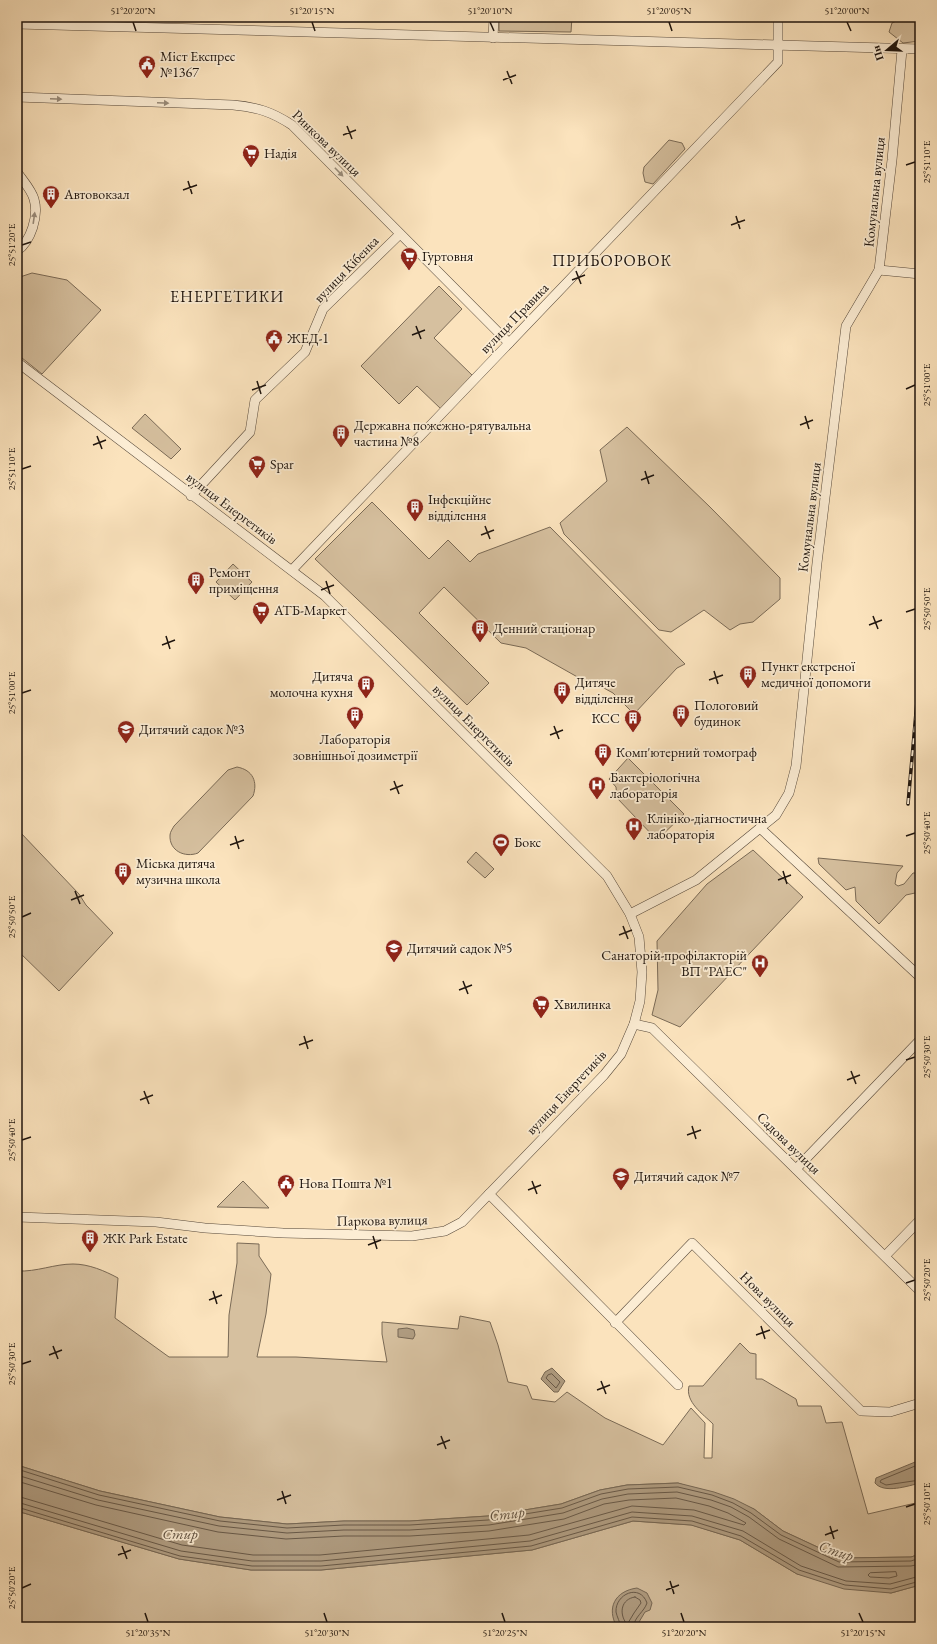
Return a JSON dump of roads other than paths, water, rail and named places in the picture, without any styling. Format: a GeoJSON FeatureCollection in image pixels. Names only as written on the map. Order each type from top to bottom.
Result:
{"type":"FeatureCollection","features":[{"type":"Feature","properties":{"kind":"street"},"geometry":{"type":"LineString","coordinates":[[493,38],[494,17]]}},
{"type":"Feature","properties":{"kind":"street","name":"вулиця Правика"},"geometry":{"type":"LineString","coordinates":[[292,570],[778,62],[778,17]]}},
{"type":"Feature","properties":{"kind":"street"},"geometry":{"type":"LineString","coordinates":[[18,24],[902,50],[920,49]]}},
{"type":"Feature","properties":{"kind":"street","name":"Комунальна вулиця"},"geometry":{"type":"LineString","coordinates":[[630,914],[696,880],[776,815],[789,793],[796,766],[817,564],[846,326],[879,270],[892,160],[902,50]]}},
{"type":"Feature","properties":{"kind":"street","name":"Ринкова вулиця"},"geometry":{"type":"LineString","coordinates":[[17,97],[233,105],[251,107],[275,114],[292,125],[509,343]]}},
{"type":"Feature","properties":{"kind":"street"},"geometry":{"type":"LineString","coordinates":[[17,172],[30,190],[34,200],[35,212],[32,232],[24,245],[17,251]]}},
{"type":"Feature","properties":{"kind":"street","name":"вулиця Кібенка"},"geometry":{"type":"LineString","coordinates":[[191,496],[250,432],[255,400],[305,352],[323,309],[400,234]]}},
{"type":"Feature","properties":{"kind":"street"},"geometry":{"type":"LineString","coordinates":[[879,270],[920,274]]}},
{"type":"Feature","properties":{"kind":"street","name":"вулиця Енергетиків"},"geometry":{"type":"LineString","coordinates":[[17,362],[191,496],[325,596],[607,876],[630,914],[639,937],[642,972],[640,1001],[634,1024],[621,1054],[604,1075],[489,1194]]}},
{"type":"Feature","properties":{"kind":"street"},"geometry":{"type":"LineString","coordinates":[[760,828],[920,977]]}},
{"type":"Feature","properties":{"kind":"street","name":"Садова вулиця"},"geometry":{"type":"LineString","coordinates":[[634,1024],[652,1028],[920,1291]]}},
{"type":"Feature","properties":{"kind":"street"},"geometry":{"type":"LineString","coordinates":[[796,1169],[920,1040]]}},
{"type":"Feature","properties":{"kind":"street"},"geometry":{"type":"LineString","coordinates":[[489,1194],[678,1385]]}},
{"type":"Feature","properties":{"kind":"street","name":"Паркова вулиця"},"geometry":{"type":"LineString","coordinates":[[17,1217],[156,1222],[205,1228],[283,1233],[412,1236],[445,1231],[462,1222],[489,1194]]}},
{"type":"Feature","properties":{"kind":"street"},"geometry":{"type":"LineString","coordinates":[[885,1256],[920,1220]]}},
{"type":"Feature","properties":{"kind":"street","name":"Нова вулиця"},"geometry":{"type":"LineString","coordinates":[[615,1323],[692,1243],[861,1411],[890,1412],[920,1403]]}},
{"type":"Feature","properties":{"kind":"water"},"geometry":{"type":"Polygon","coordinates":[[[407,1328],[414,1330],[415,1335],[413,1339],[398,1337],[398,1329],[407,1328]]]}},
{"type":"Feature","properties":{"kind":"water"},"geometry":{"type":"Polygon","coordinates":[[[552,1368],[565,1381],[558,1392],[554,1392],[541,1379],[545,1372],[552,1368]]]}},
{"type":"Feature","properties":{"kind":"water"},"geometry":{"type":"Polygon","coordinates":[[[920,1460],[920,1483],[890,1489],[879,1486],[875,1483],[876,1478],[920,1460]]]}},
{"type":"Feature","properties":{"kind":"water","name":"Стир"},"geometry":{"type":"Polygon","coordinates":[[[17,1465],[100,1491],[220,1517],[287,1524],[344,1521],[410,1521],[488,1516],[561,1504],[600,1490],[627,1485],[678,1483],[714,1492],[734,1499],[754,1509],[783,1531],[841,1558],[911,1557],[920,1554],[920,1585],[891,1593],[844,1589],[797,1574],[740,1540],[691,1525],[633,1521],[532,1550],[321,1570],[251,1570],[179,1559],[17,1511],[17,1465]]]}},
{"type":"Feature","properties":{"kind":"water"},"geometry":{"type":"Polygon","coordinates":[[[637,1588],[647,1593],[652,1603],[650,1610],[645,1612],[636,1627],[617,1627],[612,1613],[615,1602],[623,1593],[637,1588]]]}},
{"type":"Feature","properties":{"kind":"railway"},"geometry":{"type":"LineString","coordinates":[[908,804],[920,667]]}},
{"type":"Feature","properties":{"kind":"place","name":"Міст Експрес №1367"},"geometry":{"type":"Point","coordinates":[147,79]}},
{"type":"Feature","properties":{"kind":"place","name":"Надія"},"geometry":{"type":"Point","coordinates":[251,168]}},
{"type":"Feature","properties":{"kind":"place","name":"Автовокзал"},"geometry":{"type":"Point","coordinates":[51,209]}},
{"type":"Feature","properties":{"kind":"place","name":"Гуртовня"},"geometry":{"type":"Point","coordinates":[409,271]}},
{"type":"Feature","properties":{"kind":"place","name":"ЖЕД-1"},"geometry":{"type":"Point","coordinates":[274,353]}},
{"type":"Feature","properties":{"kind":"place","name":"Державна пожежно-рятувальна частина №8"},"geometry":{"type":"Point","coordinates":[341,448]}},
{"type":"Feature","properties":{"kind":"place","name":"Spar"},"geometry":{"type":"Point","coordinates":[257,479]}},
{"type":"Feature","properties":{"kind":"place","name":"Інфекційне відділення"},"geometry":{"type":"Point","coordinates":[415,522]}},
{"type":"Feature","properties":{"kind":"place","name":"Ремонт приміщення"},"geometry":{"type":"Point","coordinates":[196,595]}},
{"type":"Feature","properties":{"kind":"place","name":"АТБ-Маркет"},"geometry":{"type":"Point","coordinates":[261,625]}},
{"type":"Feature","properties":{"kind":"place","name":"Денний стаціонар"},"geometry":{"type":"Point","coordinates":[480,643]}},
{"type":"Feature","properties":{"kind":"place","name":"Пункт екстреної медичної допомоги"},"geometry":{"type":"Point","coordinates":[748,689]}},
{"type":"Feature","properties":{"kind":"place","name":"Дитяча молочна кухня"},"geometry":{"type":"Point","coordinates":[366,699]}},
{"type":"Feature","properties":{"kind":"place","name":"Дитяче відділення"},"geometry":{"type":"Point","coordinates":[562,705]}},
{"type":"Feature","properties":{"kind":"place","name":"Пологовий будинок"},"geometry":{"type":"Point","coordinates":[681,728]}},
{"type":"Feature","properties":{"kind":"place","name":"Лабораторія зовнішньої дозиметрії"},"geometry":{"type":"Point","coordinates":[355,730]}},
{"type":"Feature","properties":{"kind":"place","name":"КСС"},"geometry":{"type":"Point","coordinates":[633,733]}},
{"type":"Feature","properties":{"kind":"place","name":"Дитячий садок №3"},"geometry":{"type":"Point","coordinates":[126,744]}},
{"type":"Feature","properties":{"kind":"place","name":"Комп'ютерний томограф"},"geometry":{"type":"Point","coordinates":[603,767]}},
{"type":"Feature","properties":{"kind":"place","name":"Бактеріологічна лабораторія"},"geometry":{"type":"Point","coordinates":[597,800]}},
{"type":"Feature","properties":{"kind":"place","name":"Клініко-діагностична лабораторія"},"geometry":{"type":"Point","coordinates":[634,841]}},
{"type":"Feature","properties":{"kind":"place","name":"Бокс"},"geometry":{"type":"Point","coordinates":[501,857]}},
{"type":"Feature","properties":{"kind":"place","name":"Міська дитяча музична школа"},"geometry":{"type":"Point","coordinates":[123,886]}},
{"type":"Feature","properties":{"kind":"place","name":"Дитячий садок №5"},"geometry":{"type":"Point","coordinates":[394,963]}},
{"type":"Feature","properties":{"kind":"place","name":"Санаторій-профілакторій ВП \"РАЕС\""},"geometry":{"type":"Point","coordinates":[760,978]}},
{"type":"Feature","properties":{"kind":"place","name":"Хвилинка"},"geometry":{"type":"Point","coordinates":[541,1019]}},
{"type":"Feature","properties":{"kind":"place","name":"Дитячий садок №7"},"geometry":{"type":"Point","coordinates":[621,1191]}},
{"type":"Feature","properties":{"kind":"place","name":"Нова Пошта №1"},"geometry":{"type":"Point","coordinates":[286,1198]}},
{"type":"Feature","properties":{"kind":"place","name":"ЖК Park Estate"},"geometry":{"type":"Point","coordinates":[90,1253]}},
{"type":"Feature","properties":{"kind":"district","name":"ПРИБОРОВОК"},"geometry":{"type":"Point","coordinates":[612,260]}},
{"type":"Feature","properties":{"kind":"district","name":"ЕНЕРГЕТИКИ"},"geometry":{"type":"Point","coordinates":[227,296]}}]}
